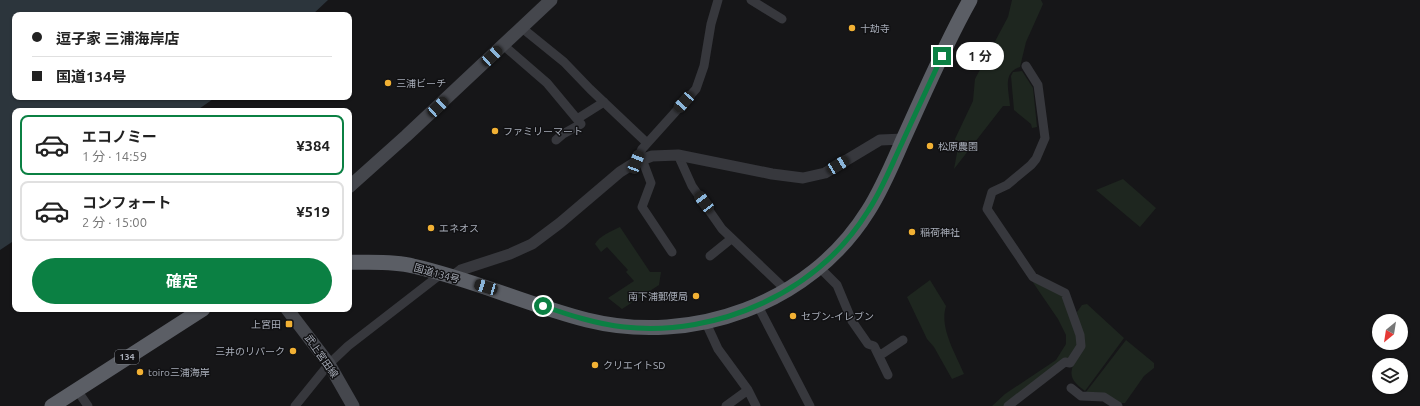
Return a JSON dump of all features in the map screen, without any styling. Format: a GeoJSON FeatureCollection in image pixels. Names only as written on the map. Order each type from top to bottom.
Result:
{"type":"FeatureCollection","features":[{"type":"Feature","properties":{"kind":"highway","name":"国道134号"},"geometry":{"type":"LineString","coordinates":[[352,262],[412,265],[566,314],[624,327],[665,328],[706,323],[733,316],[758,306],[787,290],[819,267],[843,244],[868,212],[882,187],[948,42],[970,0]]}},
{"type":"Feature","properties":{"kind":"highway","name":"134"},"geometry":{"type":"LineString","coordinates":[[52,406],[198,312]]}},
{"type":"Feature","properties":{"kind":"main road"},"geometry":{"type":"LineString","coordinates":[[352,184],[406,136],[551,0]]}},
{"type":"Feature","properties":{"kind":"main road","name":"武上宮田線"},"geometry":{"type":"LineString","coordinates":[[289,312],[329,364],[353,406]]}},
{"type":"Feature","properties":{"kind":"street"},"geometry":{"type":"LineString","coordinates":[[672,252],[668,239],[651,214],[642,207],[651,183],[639,160],[641,150],[696,89],[704,66],[711,24],[718,0]]}},
{"type":"Feature","properties":{"kind":"street"},"geometry":{"type":"LineString","coordinates":[[751,0],[771,17],[782,19]]}},
{"type":"Feature","properties":{"kind":"street"},"geometry":{"type":"LineString","coordinates":[[522,28],[564,62],[647,143]]}},
{"type":"Feature","properties":{"kind":"street"},"geometry":{"type":"LineString","coordinates":[[503,45],[547,83],[581,124],[563,134],[556,140]]}},
{"type":"Feature","properties":{"kind":"street"},"geometry":{"type":"LineString","coordinates":[[1008,406],[1065,362],[1070,363],[1081,346],[1080,335],[1065,293],[1033,277],[987,209],[992,192],[1007,185],[1031,165],[1036,158],[1045,138],[1038,85],[1026,66]]}},
{"type":"Feature","properties":{"kind":"street"},"geometry":{"type":"LineString","coordinates":[[576,119],[604,102]]}},
{"type":"Feature","properties":{"kind":"street"},"geometry":{"type":"LineString","coordinates":[[295,406],[329,364],[348,346],[446,275],[510,254],[532,244],[560,223],[620,172],[639,160],[658,155],[678,155],[772,174],[803,178],[825,173],[880,140],[904,138]]}},
{"type":"Feature","properties":{"kind":"street"},"geometry":{"type":"LineString","coordinates":[[678,155],[692,186],[722,229],[787,290]]}},
{"type":"Feature","properties":{"kind":"street"},"geometry":{"type":"LineString","coordinates":[[710,256],[731,239]]}},
{"type":"Feature","properties":{"kind":"street"},"geometry":{"type":"LineString","coordinates":[[819,267],[837,286],[852,321],[868,344],[874,346],[888,375]]}},
{"type":"Feature","properties":{"kind":"street"},"geometry":{"type":"LineString","coordinates":[[758,306],[810,406]]}},
{"type":"Feature","properties":{"kind":"street"},"geometry":{"type":"LineString","coordinates":[[706,323],[718,349],[748,390],[756,406]]}},
{"type":"Feature","properties":{"kind":"street"},"geometry":{"type":"LineString","coordinates":[[879,356],[903,340]]}},
{"type":"Feature","properties":{"kind":"street"},"geometry":{"type":"LineString","coordinates":[[1071,388],[1081,396],[1104,397],[1118,406]]}},
{"type":"Feature","properties":{"kind":"street"},"geometry":{"type":"LineString","coordinates":[[77,390],[88,406]]}},
{"type":"Feature","properties":{"kind":"street"},"geometry":{"type":"LineString","coordinates":[[726,406],[748,390]]}},
{"type":"Feature","properties":{"kind":"shaded area"},"geometry":{"type":"Polygon","coordinates":[[[0,0],[328,0],[315,12],[12,12],[12,100],[212,100],[200,108],[12,108],[12,242],[0,250],[0,0]]]}},
{"type":"Feature","properties":{"kind":"shaded area"},"geometry":{"type":"Polygon","coordinates":[[[1012,0],[1041,0],[1043,4],[1026,42],[1020,67],[1014,69],[1009,78],[1008,88],[1010,106],[1003,106],[954,169],[957,153],[955,139],[973,101],[975,79],[1008,17],[1012,0]]]}},
{"type":"Feature","properties":{"kind":"shaded area"},"geometry":{"type":"Polygon","coordinates":[[[1022,71],[1033,88],[1037,127],[1032,128],[1031,124],[1014,110],[1011,76],[1013,72],[1022,71]]]}},
{"type":"Feature","properties":{"kind":"shaded area"},"geometry":{"type":"Polygon","coordinates":[[[1123,179],[1156,208],[1140,227],[1096,190],[1123,179]]]}},
{"type":"Feature","properties":{"kind":"shaded area"},"geometry":{"type":"Polygon","coordinates":[[[620,227],[650,272],[661,272],[659,285],[622,309],[608,298],[634,281],[626,272],[628,270],[607,247],[601,252],[595,244],[603,236],[620,227]]]}},
{"type":"Feature","properties":{"kind":"shaded area"},"geometry":{"type":"Polygon","coordinates":[[[930,280],[946,306],[944,314],[949,341],[964,374],[952,379],[934,347],[927,339],[907,297],[930,280]]]}},
{"type":"Feature","properties":{"kind":"shaded area"},"geometry":{"type":"Polygon","coordinates":[[[1032,281],[1063,295],[1079,341],[1069,361],[1006,406],[992,406],[1005,394],[1056,360],[1066,344],[1066,335],[1058,319],[1032,281]]]}},
{"type":"Feature","properties":{"kind":"shaded area"},"geometry":{"type":"Polygon","coordinates":[[[1087,304],[1124,338],[1085,391],[1072,377],[1072,370],[1080,350],[1080,334],[1077,312],[1082,305],[1087,304]]]}},
{"type":"Feature","properties":{"kind":"shaded area"},"geometry":{"type":"Polygon","coordinates":[[[1126,340],[1154,363],[1154,368],[1144,376],[1125,403],[1119,403],[1086,392],[1126,340]]]}},
{"type":"Feature","properties":{"kind":"place","name":"十劫寺"},"geometry":{"type":"Point","coordinates":[852,28]}},
{"type":"Feature","properties":{"kind":"place","name":"三浦ビーチ"},"geometry":{"type":"Point","coordinates":[388,83]}},
{"type":"Feature","properties":{"kind":"place","name":"ファミリーマート"},"geometry":{"type":"Point","coordinates":[495,131]}},
{"type":"Feature","properties":{"kind":"place","name":"松原農園"},"geometry":{"type":"Point","coordinates":[930,146]}},
{"type":"Feature","properties":{"kind":"place","name":"エネオス"},"geometry":{"type":"Point","coordinates":[431,228]}},
{"type":"Feature","properties":{"kind":"place","name":"稲荷神社"},"geometry":{"type":"Point","coordinates":[912,232]}},
{"type":"Feature","properties":{"kind":"place","name":"南下浦郵便局"},"geometry":{"type":"Point","coordinates":[696,296]}},
{"type":"Feature","properties":{"kind":"place","name":"セブン-イレブン"},"geometry":{"type":"Point","coordinates":[793,316]}},
{"type":"Feature","properties":{"kind":"place","name":"上宮田"},"geometry":{"type":"Point","coordinates":[289,324]}},
{"type":"Feature","properties":{"kind":"place","name":"三井のリパーク"},"geometry":{"type":"Point","coordinates":[293,351]}},
{"type":"Feature","properties":{"kind":"place","name":"クリエイトSD"},"geometry":{"type":"Point","coordinates":[595,365]}},
{"type":"Feature","properties":{"kind":"place","name":"toiro三浦海岸"},"geometry":{"type":"Point","coordinates":[140,372]}},
{"type":"Feature","properties":{"kind":"route"},"geometry":{"type":"LineString","coordinates":[[543,306],[566,314],[605,324],[624,327],[665,328],[706,323],[733,316],[758,306],[787,290],[819,267],[843,244],[868,212],[882,187],[942,56]]}}]}
